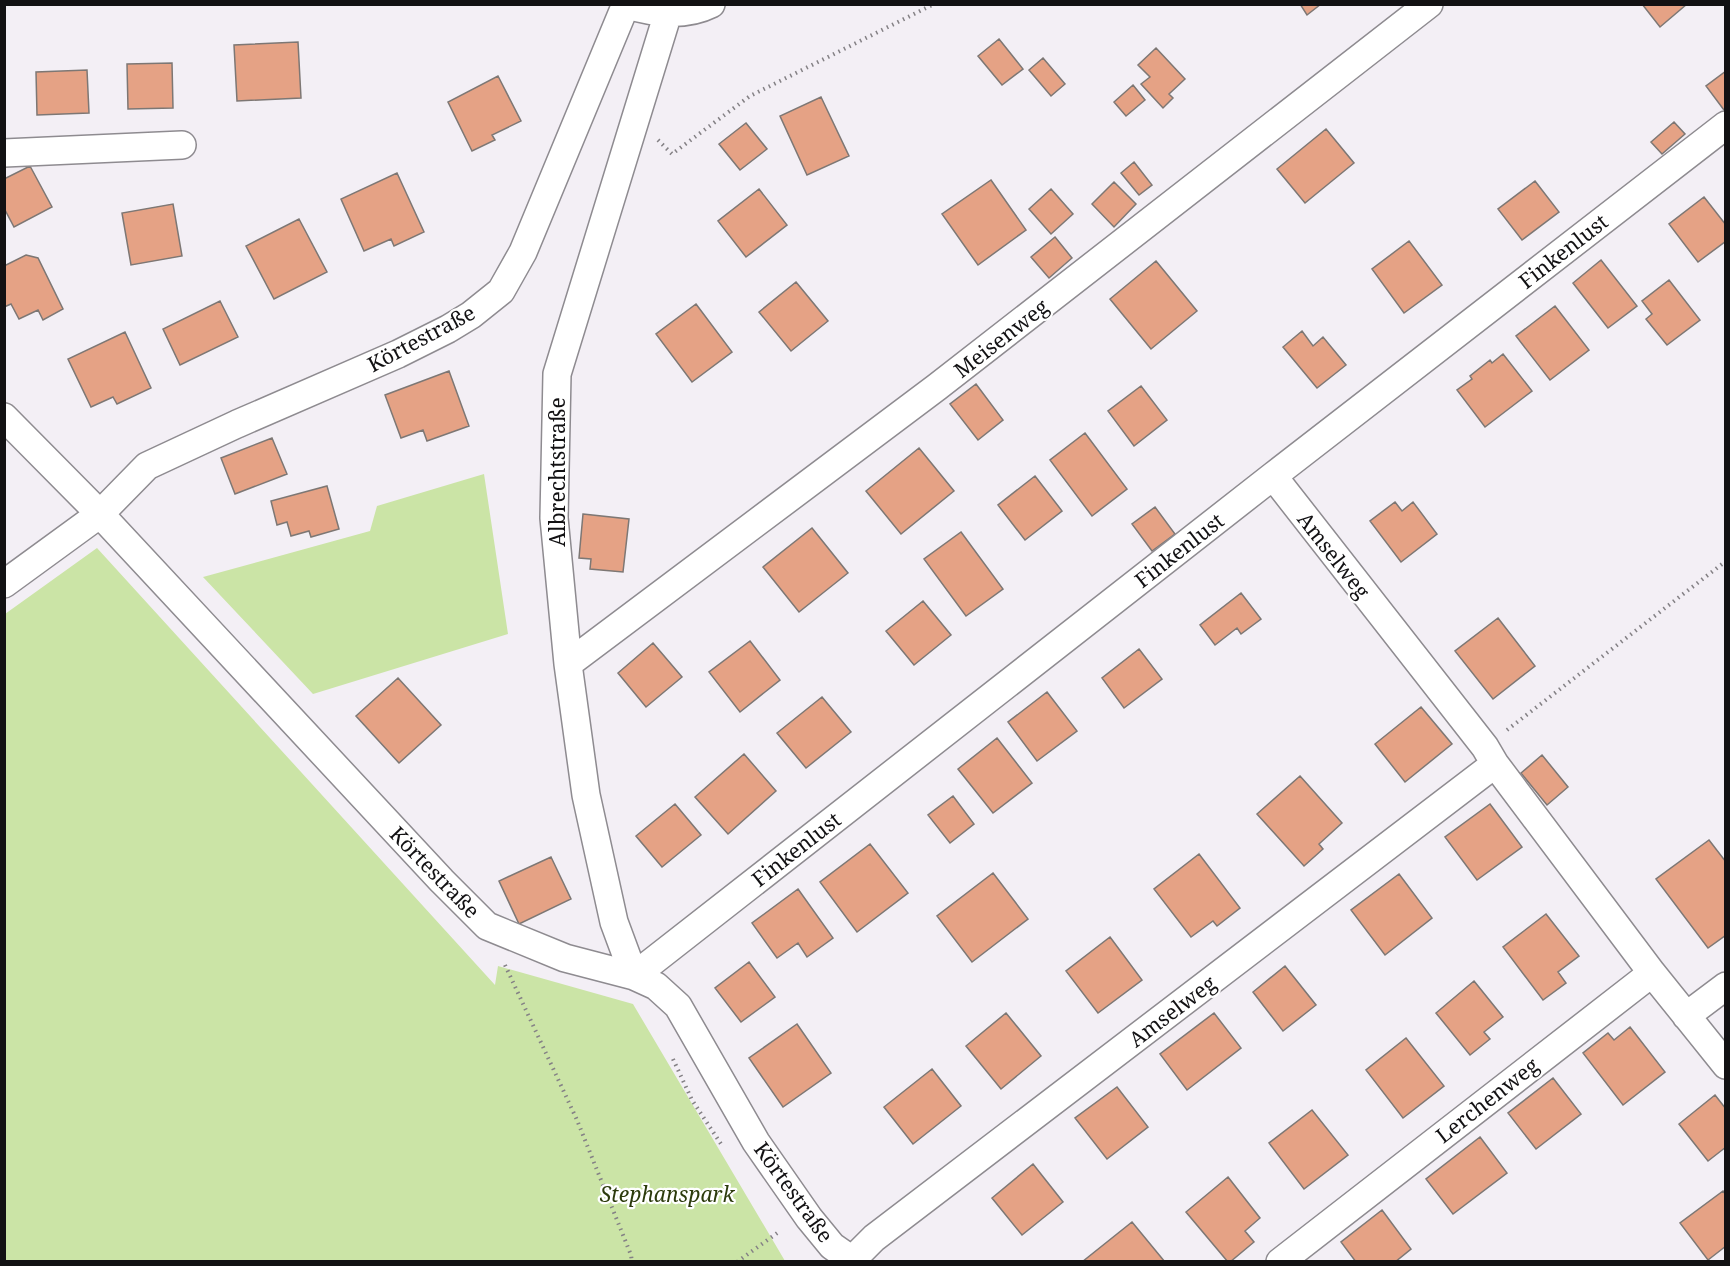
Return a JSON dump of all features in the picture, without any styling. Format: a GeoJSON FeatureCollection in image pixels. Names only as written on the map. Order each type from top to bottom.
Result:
{"type":"FeatureCollection","features":[{"type":"Feature","properties":{"kind":"street"},"geometry":{"type":"LineString","coordinates":[[625,5],[668,13],[700,10],[711,4]]}},
{"type":"Feature","properties":{"kind":"street","name":"Meisenweg"},"geometry":{"type":"LineString","coordinates":[[568,664],[938,387],[1429,4]]}},
{"type":"Feature","properties":{"kind":"street","name":"Körtestraße"},"geometry":{"type":"LineString","coordinates":[[100,514],[147,466],[398,354],[471,315],[501,291],[523,252],[625,5]]}},
{"type":"Feature","properties":{"kind":"street","name":"Albrechtstraße"},"geometry":{"type":"LineString","coordinates":[[634,976],[614,922],[586,795],[568,664],[554,518],[557,374],[668,13]]}},
{"type":"Feature","properties":{"kind":"street","name":"Finkenlust"},"geometry":{"type":"LineString","coordinates":[[634,976],[1725,125]]}},
{"type":"Feature","properties":{"kind":"street"},"geometry":{"type":"LineString","coordinates":[[4,153],[182,145]]}},
{"type":"Feature","properties":{"kind":"street","name":"Körtestraße"},"geometry":{"type":"LineString","coordinates":[[4,417],[100,514],[442,881],[487,926],[565,958],[634,976],[656,986],[678,1006],[756,1142],[802,1209],[832,1246],[854,1261]]}},
{"type":"Feature","properties":{"kind":"street","name":"Amselweg"},"geometry":{"type":"LineString","coordinates":[[1273,476],[1490,756],[1652,973]]}},
{"type":"Feature","properties":{"kind":"street"},"geometry":{"type":"LineString","coordinates":[[4,584],[100,514]]}},
{"type":"Feature","properties":{"kind":"street","name":"Amselweg"},"geometry":{"type":"LineString","coordinates":[[854,1261],[874,1238],[1490,756]]}},
{"type":"Feature","properties":{"kind":"street"},"geometry":{"type":"LineString","coordinates":[[1652,973],[1725,1065]]}},
{"type":"Feature","properties":{"kind":"street","name":"Lerchenweg"},"geometry":{"type":"LineString","coordinates":[[1280,1262],[1652,973]]}},
{"type":"Feature","properties":{"kind":"street"},"geometry":{"type":"LineString","coordinates":[[1686,1016],[1725,986]]}},
{"type":"Feature","properties":{"kind":"path"},"geometry":{"type":"LineString","coordinates":[[636,118],[672,154],[750,96],[934,4]]}},
{"type":"Feature","properties":{"kind":"path"},"geometry":{"type":"LineString","coordinates":[[1490,756],[1725,561]]}},
{"type":"Feature","properties":{"kind":"path"},"geometry":{"type":"LineString","coordinates":[[487,926],[577,1120],[632,1262]]}},
{"type":"Feature","properties":{"kind":"path"},"geometry":{"type":"LineString","coordinates":[[737,1262],[780,1231]]}},
{"type":"Feature","properties":{"kind":"green space"},"geometry":{"type":"Polygon","coordinates":[[[484,474],[508,634],[313,694],[203,577],[370,531],[377,506],[484,474]]]}},
{"type":"Feature","properties":{"kind":"green space","name":"Stephanspark"},"geometry":{"type":"Polygon","coordinates":[[[97,548],[495,985],[498,966],[633,1004],[785,1261],[5,1261],[5,614],[97,548]]]}},
{"type":"Feature","properties":{"kind":"building"},"geometry":{"type":"Polygon","coordinates":[[[1300,4],[1321,4],[1307,15],[1300,4]]]}},
{"type":"Feature","properties":{"kind":"building"},"geometry":{"type":"Polygon","coordinates":[[[1642,4],[1687,4],[1660,27],[1642,4]]]}},
{"type":"Feature","properties":{"kind":"building"},"geometry":{"type":"Polygon","coordinates":[[[999,39],[1023,69],[1002,85],[978,56],[999,39]]]}},
{"type":"Feature","properties":{"kind":"building"},"geometry":{"type":"Polygon","coordinates":[[[298,42],[301,98],[237,101],[234,45],[298,42]]]}},
{"type":"Feature","properties":{"kind":"building"},"geometry":{"type":"Polygon","coordinates":[[[1156,48],[1185,79],[1169,94],[1173,98],[1163,108],[1141,84],[1150,77],[1138,65],[1156,48]]]}},
{"type":"Feature","properties":{"kind":"building"},"geometry":{"type":"Polygon","coordinates":[[[1043,58],[1065,84],[1051,96],[1029,70],[1043,58]]]}},
{"type":"Feature","properties":{"kind":"building"},"geometry":{"type":"Polygon","coordinates":[[[172,63],[173,108],[128,109],[127,64],[172,63]]]}},
{"type":"Feature","properties":{"kind":"building"},"geometry":{"type":"Polygon","coordinates":[[[87,70],[89,113],[37,115],[36,72],[87,70]]]}},
{"type":"Feature","properties":{"kind":"building"},"geometry":{"type":"Polygon","coordinates":[[[1726,71],[1726,109],[1724,110],[1706,86],[1726,71]]]}},
{"type":"Feature","properties":{"kind":"building"},"geometry":{"type":"Polygon","coordinates":[[[498,76],[521,121],[492,135],[495,140],[472,151],[448,102],[498,76]]]}},
{"type":"Feature","properties":{"kind":"building"},"geometry":{"type":"Polygon","coordinates":[[[1133,85],[1145,100],[1126,116],[1114,102],[1133,85]]]}},
{"type":"Feature","properties":{"kind":"building"},"geometry":{"type":"Polygon","coordinates":[[[821,97],[849,156],[807,175],[780,116],[821,97]]]}},
{"type":"Feature","properties":{"kind":"building"},"geometry":{"type":"Polygon","coordinates":[[[1674,122],[1685,134],[1662,154],[1651,142],[1674,122]]]}},
{"type":"Feature","properties":{"kind":"building"},"geometry":{"type":"Polygon","coordinates":[[[746,123],[767,149],[740,170],[719,144],[746,123]]]}},
{"type":"Feature","properties":{"kind":"building"},"geometry":{"type":"Polygon","coordinates":[[[1326,129],[1354,163],[1305,203],[1277,169],[1326,129]]]}},
{"type":"Feature","properties":{"kind":"building"},"geometry":{"type":"Polygon","coordinates":[[[1134,162],[1152,185],[1139,195],[1121,173],[1134,162]]]}},
{"type":"Feature","properties":{"kind":"building"},"geometry":{"type":"Polygon","coordinates":[[[30,166],[52,207],[14,227],[4,208],[4,179],[30,166]]]}},
{"type":"Feature","properties":{"kind":"building"},"geometry":{"type":"Polygon","coordinates":[[[397,173],[424,232],[394,246],[391,239],[364,251],[341,199],[397,173]]]}},
{"type":"Feature","properties":{"kind":"building"},"geometry":{"type":"Polygon","coordinates":[[[991,180],[1026,230],[978,265],[942,214],[991,180]]]}},
{"type":"Feature","properties":{"kind":"building"},"geometry":{"type":"Polygon","coordinates":[[[1535,181],[1559,212],[1522,240],[1498,209],[1535,181]]]}},
{"type":"Feature","properties":{"kind":"building"},"geometry":{"type":"Polygon","coordinates":[[[1114,182],[1136,204],[1114,227],[1092,204],[1114,182]]]}},
{"type":"Feature","properties":{"kind":"building"},"geometry":{"type":"Polygon","coordinates":[[[759,189],[787,225],[746,257],[718,221],[759,189]]]}},
{"type":"Feature","properties":{"kind":"building"},"geometry":{"type":"Polygon","coordinates":[[[1051,189],[1073,214],[1051,234],[1029,209],[1051,189]]]}},
{"type":"Feature","properties":{"kind":"building"},"geometry":{"type":"Polygon","coordinates":[[[1704,197],[1726,225],[1726,241],[1698,262],[1669,224],[1704,197]]]}},
{"type":"Feature","properties":{"kind":"building"},"geometry":{"type":"Polygon","coordinates":[[[173,204],[182,256],[131,265],[122,213],[173,204]]]}},
{"type":"Feature","properties":{"kind":"building"},"geometry":{"type":"Polygon","coordinates":[[[299,219],[327,272],[274,299],[246,246],[299,219]]]}},
{"type":"Feature","properties":{"kind":"building"},"geometry":{"type":"Polygon","coordinates":[[[1055,237],[1072,258],[1049,278],[1031,257],[1055,237]]]}},
{"type":"Feature","properties":{"kind":"building"},"geometry":{"type":"Polygon","coordinates":[[[1409,241],[1442,285],[1404,313],[1372,269],[1409,241]]]}},
{"type":"Feature","properties":{"kind":"building"},"geometry":{"type":"Polygon","coordinates":[[[26,255],[38,258],[63,309],[43,320],[38,310],[19,319],[11,304],[4,307],[4,266],[26,255]]]}},
{"type":"Feature","properties":{"kind":"building"},"geometry":{"type":"Polygon","coordinates":[[[1601,260],[1637,306],[1608,328],[1573,283],[1601,260]]]}},
{"type":"Feature","properties":{"kind":"building"},"geometry":{"type":"Polygon","coordinates":[[[1156,261],[1197,311],[1151,349],[1110,299],[1156,261]]]}},
{"type":"Feature","properties":{"kind":"building"},"geometry":{"type":"Polygon","coordinates":[[[1669,280],[1700,320],[1667,345],[1646,319],[1652,314],[1642,301],[1669,280]]]}},
{"type":"Feature","properties":{"kind":"building"},"geometry":{"type":"Polygon","coordinates":[[[796,282],[828,321],[791,351],[759,312],[796,282]]]}},
{"type":"Feature","properties":{"kind":"building"},"geometry":{"type":"Polygon","coordinates":[[[220,301],[238,337],[180,365],[163,329],[220,301]]]}},
{"type":"Feature","properties":{"kind":"building"},"geometry":{"type":"Polygon","coordinates":[[[696,304],[732,352],[692,382],[656,334],[696,304]]]}},
{"type":"Feature","properties":{"kind":"building"},"geometry":{"type":"Polygon","coordinates":[[[1555,306],[1589,350],[1550,380],[1516,336],[1555,306]]]}},
{"type":"Feature","properties":{"kind":"building"},"geometry":{"type":"Polygon","coordinates":[[[1302,331],[1313,346],[1323,337],[1346,365],[1317,388],[1283,347],[1302,331]]]}},
{"type":"Feature","properties":{"kind":"building"},"geometry":{"type":"Polygon","coordinates":[[[125,332],[151,388],[117,404],[113,397],[91,407],[68,359],[125,332]]]}},
{"type":"Feature","properties":{"kind":"building"},"geometry":{"type":"Polygon","coordinates":[[[1503,354],[1532,391],[1485,427],[1457,390],[1472,379],[1470,376],[1490,360],[1492,363],[1503,354]]]}},
{"type":"Feature","properties":{"kind":"building"},"geometry":{"type":"Polygon","coordinates":[[[449,371],[469,426],[427,441],[423,430],[401,438],[385,395],[449,371]]]}},
{"type":"Feature","properties":{"kind":"building"},"geometry":{"type":"Polygon","coordinates":[[[976,384],[1003,420],[978,440],[950,404],[976,384]]]}},
{"type":"Feature","properties":{"kind":"building"},"geometry":{"type":"Polygon","coordinates":[[[1141,386],[1167,420],[1134,446],[1108,411],[1141,386]]]}},
{"type":"Feature","properties":{"kind":"building"},"geometry":{"type":"Polygon","coordinates":[[[1085,433],[1127,489],[1092,516],[1050,460],[1085,433]]]}},
{"type":"Feature","properties":{"kind":"building"},"geometry":{"type":"Polygon","coordinates":[[[272,438],[287,474],[235,494],[221,458],[272,438]]]}},
{"type":"Feature","properties":{"kind":"building"},"geometry":{"type":"Polygon","coordinates":[[[919,448],[954,491],[901,534],[866,491],[919,448]]]}},
{"type":"Feature","properties":{"kind":"building"},"geometry":{"type":"Polygon","coordinates":[[[1035,476],[1062,511],[1025,540],[998,505],[1035,476]]]}},
{"type":"Feature","properties":{"kind":"building"},"geometry":{"type":"Polygon","coordinates":[[[327,486],[339,529],[311,537],[309,531],[291,536],[287,522],[277,525],[271,501],[327,486]]]}},
{"type":"Feature","properties":{"kind":"building"},"geometry":{"type":"Polygon","coordinates":[[[1395,502],[1402,511],[1413,502],[1437,534],[1401,562],[1370,521],[1395,502]]]}},
{"type":"Feature","properties":{"kind":"building"},"geometry":{"type":"Polygon","coordinates":[[[1155,507],[1175,534],[1152,551],[1132,524],[1155,507]]]}},
{"type":"Feature","properties":{"kind":"building"},"geometry":{"type":"Polygon","coordinates":[[[583,514],[629,519],[623,572],[590,569],[591,559],[579,558],[583,514]]]}},
{"type":"Feature","properties":{"kind":"building"},"geometry":{"type":"Polygon","coordinates":[[[812,528],[848,573],[799,612],[763,567],[812,528]]]}},
{"type":"Feature","properties":{"kind":"building"},"geometry":{"type":"Polygon","coordinates":[[[961,532],[1003,589],[966,616],[924,559],[961,532]]]}},
{"type":"Feature","properties":{"kind":"building"},"geometry":{"type":"Polygon","coordinates":[[[1241,593],[1261,619],[1241,634],[1237,628],[1215,645],[1200,625],[1241,593]]]}},
{"type":"Feature","properties":{"kind":"building"},"geometry":{"type":"Polygon","coordinates":[[[923,601],[951,635],[914,665],[886,631],[923,601]]]}},
{"type":"Feature","properties":{"kind":"building"},"geometry":{"type":"Polygon","coordinates":[[[1498,618],[1535,666],[1493,699],[1455,651],[1498,618]]]}},
{"type":"Feature","properties":{"kind":"building"},"geometry":{"type":"Polygon","coordinates":[[[750,641],[780,680],[740,712],[709,672],[750,641]]]}},
{"type":"Feature","properties":{"kind":"building"},"geometry":{"type":"Polygon","coordinates":[[[653,643],[682,677],[646,707],[618,673],[653,643]]]}},
{"type":"Feature","properties":{"kind":"building"},"geometry":{"type":"Polygon","coordinates":[[[1139,649],[1162,679],[1124,708],[1102,678],[1139,649]]]}},
{"type":"Feature","properties":{"kind":"building"},"geometry":{"type":"Polygon","coordinates":[[[398,678],[441,725],[399,763],[356,716],[398,678]]]}},
{"type":"Feature","properties":{"kind":"building"},"geometry":{"type":"Polygon","coordinates":[[[1047,692],[1077,731],[1037,761],[1008,722],[1047,692]]]}},
{"type":"Feature","properties":{"kind":"building"},"geometry":{"type":"Polygon","coordinates":[[[822,697],[851,732],[806,768],[777,733],[822,697]]]}},
{"type":"Feature","properties":{"kind":"building"},"geometry":{"type":"Polygon","coordinates":[[[1421,707],[1452,744],[1405,782],[1375,744],[1421,707]]]}},
{"type":"Feature","properties":{"kind":"building"},"geometry":{"type":"Polygon","coordinates":[[[997,738],[1032,783],[993,813],[958,769],[997,738]]]}},
{"type":"Feature","properties":{"kind":"building"},"geometry":{"type":"Polygon","coordinates":[[[744,754],[776,791],[728,834],[695,797],[744,754]]]}},
{"type":"Feature","properties":{"kind":"building"},"geometry":{"type":"Polygon","coordinates":[[[1542,755],[1568,787],[1547,805],[1521,773],[1542,755]]]}},
{"type":"Feature","properties":{"kind":"building"},"geometry":{"type":"Polygon","coordinates":[[[1300,776],[1342,823],[1319,844],[1323,849],[1304,866],[1257,814],[1300,776]]]}},
{"type":"Feature","properties":{"kind":"building"},"geometry":{"type":"Polygon","coordinates":[[[953,796],[974,824],[950,843],[928,815],[953,796]]]}},
{"type":"Feature","properties":{"kind":"building"},"geometry":{"type":"Polygon","coordinates":[[[675,804],[701,835],[662,867],[636,836],[675,804]]]}},
{"type":"Feature","properties":{"kind":"building"},"geometry":{"type":"Polygon","coordinates":[[[1490,804],[1522,847],[1477,880],[1445,837],[1490,804]]]}},
{"type":"Feature","properties":{"kind":"building"},"geometry":{"type":"Polygon","coordinates":[[[1709,840],[1726,862],[1726,935],[1708,948],[1656,879],[1709,840]]]}},
{"type":"Feature","properties":{"kind":"building"},"geometry":{"type":"Polygon","coordinates":[[[870,844],[908,893],[857,932],[820,882],[870,844]]]}},
{"type":"Feature","properties":{"kind":"building"},"geometry":{"type":"Polygon","coordinates":[[[1199,854],[1240,908],[1217,926],[1213,921],[1191,937],[1154,889],[1199,854]]]}},
{"type":"Feature","properties":{"kind":"building"},"geometry":{"type":"Polygon","coordinates":[[[551,857],[571,899],[519,924],[499,881],[551,857]]]}},
{"type":"Feature","properties":{"kind":"building"},"geometry":{"type":"Polygon","coordinates":[[[993,873],[1028,919],[972,962],[937,916],[993,873]]]}},
{"type":"Feature","properties":{"kind":"building"},"geometry":{"type":"Polygon","coordinates":[[[1399,874],[1432,918],[1385,955],[1351,910],[1399,874]]]}},
{"type":"Feature","properties":{"kind":"building"},"geometry":{"type":"Polygon","coordinates":[[[798,889],[833,938],[807,957],[798,943],[777,958],[752,923],[798,889]]]}},
{"type":"Feature","properties":{"kind":"building"},"geometry":{"type":"Polygon","coordinates":[[[1546,914],[1579,956],[1558,972],[1566,983],[1543,1000],[1503,947],[1546,914]]]}},
{"type":"Feature","properties":{"kind":"building"},"geometry":{"type":"Polygon","coordinates":[[[1110,937],[1142,980],[1098,1013],[1066,971],[1110,937]]]}},
{"type":"Feature","properties":{"kind":"building"},"geometry":{"type":"Polygon","coordinates":[[[749,962],[775,997],[741,1022],[715,988],[749,962]]]}},
{"type":"Feature","properties":{"kind":"building"},"geometry":{"type":"Polygon","coordinates":[[[1285,966],[1316,1005],[1283,1031],[1253,992],[1285,966]]]}},
{"type":"Feature","properties":{"kind":"building"},"geometry":{"type":"Polygon","coordinates":[[[1474,981],[1503,1017],[1484,1032],[1490,1039],[1470,1055],[1436,1013],[1474,981]]]}},
{"type":"Feature","properties":{"kind":"building"},"geometry":{"type":"Polygon","coordinates":[[[1006,1013],[1041,1056],[1001,1089],[966,1046],[1006,1013]]]}},
{"type":"Feature","properties":{"kind":"building"},"geometry":{"type":"Polygon","coordinates":[[[1214,1013],[1241,1048],[1187,1090],[1160,1054],[1214,1013]]]}},
{"type":"Feature","properties":{"kind":"building"},"geometry":{"type":"Polygon","coordinates":[[[797,1024],[831,1073],[783,1107],[749,1058],[797,1024]]]}},
{"type":"Feature","properties":{"kind":"building"},"geometry":{"type":"Polygon","coordinates":[[[1630,1027],[1665,1072],[1623,1105],[1583,1053],[1608,1033],[1614,1040],[1630,1027]]]}},
{"type":"Feature","properties":{"kind":"building"},"geometry":{"type":"Polygon","coordinates":[[[1406,1038],[1444,1086],[1403,1118],[1366,1070],[1406,1038]]]}},
{"type":"Feature","properties":{"kind":"building"},"geometry":{"type":"Polygon","coordinates":[[[932,1069],[961,1106],[913,1144],[884,1107],[932,1069]]]}},
{"type":"Feature","properties":{"kind":"building"},"geometry":{"type":"Polygon","coordinates":[[[1553,1078],[1581,1114],[1536,1149],[1508,1113],[1553,1078]]]}},
{"type":"Feature","properties":{"kind":"building"},"geometry":{"type":"Polygon","coordinates":[[[1117,1087],[1148,1127],[1107,1159],[1075,1118],[1117,1087]]]}},
{"type":"Feature","properties":{"kind":"building"},"geometry":{"type":"Polygon","coordinates":[[[1715,1095],[1726,1109],[1726,1147],[1708,1161],[1679,1124],[1715,1095]]]}},
{"type":"Feature","properties":{"kind":"building"},"geometry":{"type":"Polygon","coordinates":[[[1312,1110],[1348,1155],[1304,1189],[1269,1143],[1312,1110]]]}},
{"type":"Feature","properties":{"kind":"building"},"geometry":{"type":"Polygon","coordinates":[[[1480,1137],[1507,1173],[1453,1214],[1426,1179],[1480,1137]]]}},
{"type":"Feature","properties":{"kind":"building"},"geometry":{"type":"Polygon","coordinates":[[[1033,1164],[1063,1202],[1022,1235],[992,1198],[1033,1164]]]}},
{"type":"Feature","properties":{"kind":"building"},"geometry":{"type":"Polygon","coordinates":[[[1228,1177],[1260,1218],[1245,1231],[1254,1242],[1230,1262],[1186,1212],[1228,1177]]]}},
{"type":"Feature","properties":{"kind":"building"},"geometry":{"type":"Polygon","coordinates":[[[1723,1191],[1726,1195],[1726,1246],[1708,1260],[1680,1223],[1723,1191]]]}},
{"type":"Feature","properties":{"kind":"building"},"geometry":{"type":"Polygon","coordinates":[[[1382,1210],[1411,1249],[1395,1262],[1356,1262],[1341,1242],[1382,1210]]]}},
{"type":"Feature","properties":{"kind":"building"},"geometry":{"type":"Polygon","coordinates":[[[1132,1222],[1165,1262],[1082,1262],[1132,1222]]]}}]}
